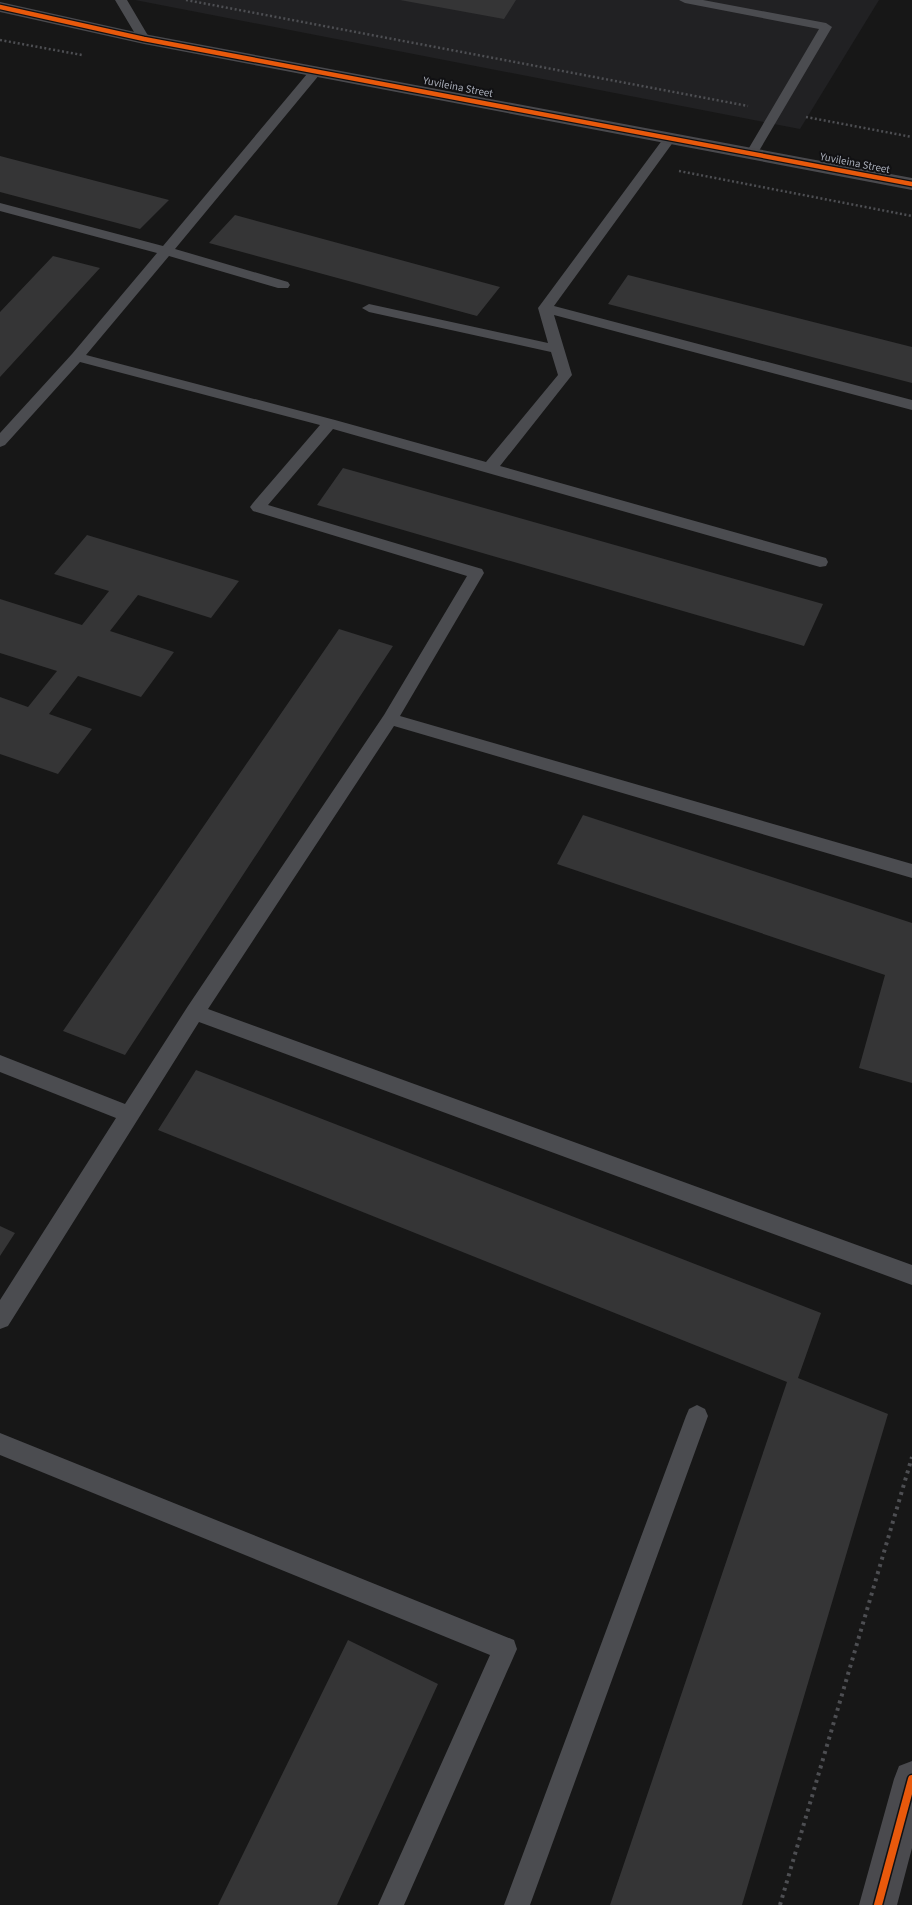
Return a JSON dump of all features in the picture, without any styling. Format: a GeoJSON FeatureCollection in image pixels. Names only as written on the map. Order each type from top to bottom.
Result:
{"type":"FeatureCollection","features":[{"type":"Feature","properties":{"kind":"street","name":"Yuvileina Street"},"geometry":{"type":"LineString","coordinates":[[0,7],[144,39],[912,184]]}},
{"type":"Feature","properties":{"kind":"street"},"geometry":{"type":"LineString","coordinates":[[878,1905],[912,1779]]}},
{"type":"Feature","properties":{"kind":"lane"},"geometry":{"type":"LineString","coordinates":[[121,0],[144,39]]}},
{"type":"Feature","properties":{"kind":"lane"},"geometry":{"type":"LineString","coordinates":[[685,0],[826,27],[752,153]]}},
{"type":"Feature","properties":{"kind":"lane"},"geometry":{"type":"LineString","coordinates":[[0,442],[77,356],[316,71]]}},
{"type":"Feature","properties":{"kind":"lane"},"geometry":{"type":"LineString","coordinates":[[545,308],[670,138]]}},
{"type":"Feature","properties":{"kind":"lane"},"geometry":{"type":"LineString","coordinates":[[0,207],[166,251],[283,285]]}},
{"type":"Feature","properties":{"kind":"lane"},"geometry":{"type":"LineString","coordinates":[[369,308],[557,349]]}},
{"type":"Feature","properties":{"kind":"lane"},"geometry":{"type":"LineString","coordinates":[[490,468],[565,375],[545,308]]}},
{"type":"Feature","properties":{"kind":"lane"},"geometry":{"type":"LineString","coordinates":[[545,308],[912,405]]}},
{"type":"Feature","properties":{"kind":"lane"},"geometry":{"type":"LineString","coordinates":[[77,356],[330,423],[820,562]]}},
{"type":"Feature","properties":{"kind":"lane"},"geometry":{"type":"LineString","coordinates":[[0,1320],[195,1012],[390,719],[476,573],[258,508],[330,423]]}},
{"type":"Feature","properties":{"kind":"lane"},"geometry":{"type":"LineString","coordinates":[[390,719],[912,871]]}},
{"type":"Feature","properties":{"kind":"lane"},"geometry":{"type":"LineString","coordinates":[[195,1012],[912,1275]]}},
{"type":"Feature","properties":{"kind":"lane"},"geometry":{"type":"LineString","coordinates":[[0,1063],[130,1115]]}},
{"type":"Feature","properties":{"kind":"lane"},"geometry":{"type":"LineString","coordinates":[[517,1905],[697,1416]]}},
{"type":"Feature","properties":{"kind":"lane"},"geometry":{"type":"LineString","coordinates":[[0,1444],[505,1648],[391,1905]]}},
{"type":"Feature","properties":{"kind":"path"},"geometry":{"type":"LineString","coordinates":[[186,0],[755,107]]}},
{"type":"Feature","properties":{"kind":"path"},"geometry":{"type":"LineString","coordinates":[[804,116],[912,137]]}},
{"type":"Feature","properties":{"kind":"path"},"geometry":{"type":"LineString","coordinates":[[780,1905],[912,1458]]}},
{"type":"Feature","properties":{"kind":"shaded area"},"geometry":{"type":"Polygon","coordinates":[[[135,0],[879,0],[800,129],[135,0]]]}},
{"type":"Feature","properties":{"kind":"building"},"geometry":{"type":"Polygon","coordinates":[[[400,0],[516,0],[504,19],[400,0]]]}},
{"type":"Feature","properties":{"kind":"building"},"geometry":{"type":"Polygon","coordinates":[[[0,156],[169,200],[140,229],[0,192],[0,156]]]}},
{"type":"Feature","properties":{"kind":"building"},"geometry":{"type":"Polygon","coordinates":[[[235,215],[500,287],[477,316],[209,243],[235,215]]]}},
{"type":"Feature","properties":{"kind":"building"},"geometry":{"type":"Polygon","coordinates":[[[53,256],[100,268],[0,377],[0,312],[53,256]]]}},
{"type":"Feature","properties":{"kind":"building"},"geometry":{"type":"Polygon","coordinates":[[[628,275],[912,347],[912,383],[608,304],[628,275]]]}},
{"type":"Feature","properties":{"kind":"building"},"geometry":{"type":"Polygon","coordinates":[[[343,468],[823,604],[804,646],[317,505],[343,468]]]}},
{"type":"Feature","properties":{"kind":"building"},"geometry":{"type":"Polygon","coordinates":[[[87,535],[239,581],[211,618],[138,595],[110,631],[174,652],[141,697],[78,676],[49,714],[92,729],[58,774],[0,754],[0,697],[28,707],[57,671],[0,653],[0,599],[82,625],[109,591],[54,574],[87,535]]]}},
{"type":"Feature","properties":{"kind":"building"},"geometry":{"type":"Polygon","coordinates":[[[339,629],[393,646],[125,1055],[63,1031],[339,629]]]}},
{"type":"Feature","properties":{"kind":"building"},"geometry":{"type":"Polygon","coordinates":[[[583,815],[912,923],[912,1083],[859,1068],[885,975],[557,864],[583,815]]]}},
{"type":"Feature","properties":{"kind":"building"},"geometry":{"type":"Polygon","coordinates":[[[196,1070],[821,1313],[798,1378],[888,1414],[742,1905],[610,1905],[787,1382],[158,1130],[196,1070]]]}},
{"type":"Feature","properties":{"kind":"building"},"geometry":{"type":"Polygon","coordinates":[[[0,1226],[15,1233],[0,1256],[0,1226]]]}},
{"type":"Feature","properties":{"kind":"building"},"geometry":{"type":"Polygon","coordinates":[[[348,1640],[438,1684],[337,1905],[218,1905],[348,1640]]]}},
{"type":"Feature","properties":{"kind":"cycle path"},"geometry":{"type":"LineString","coordinates":[[0,7],[144,39],[912,184]]}},
{"type":"Feature","properties":{"kind":"cycle path"},"geometry":{"type":"LineString","coordinates":[[878,1905],[912,1779]]}}]}
